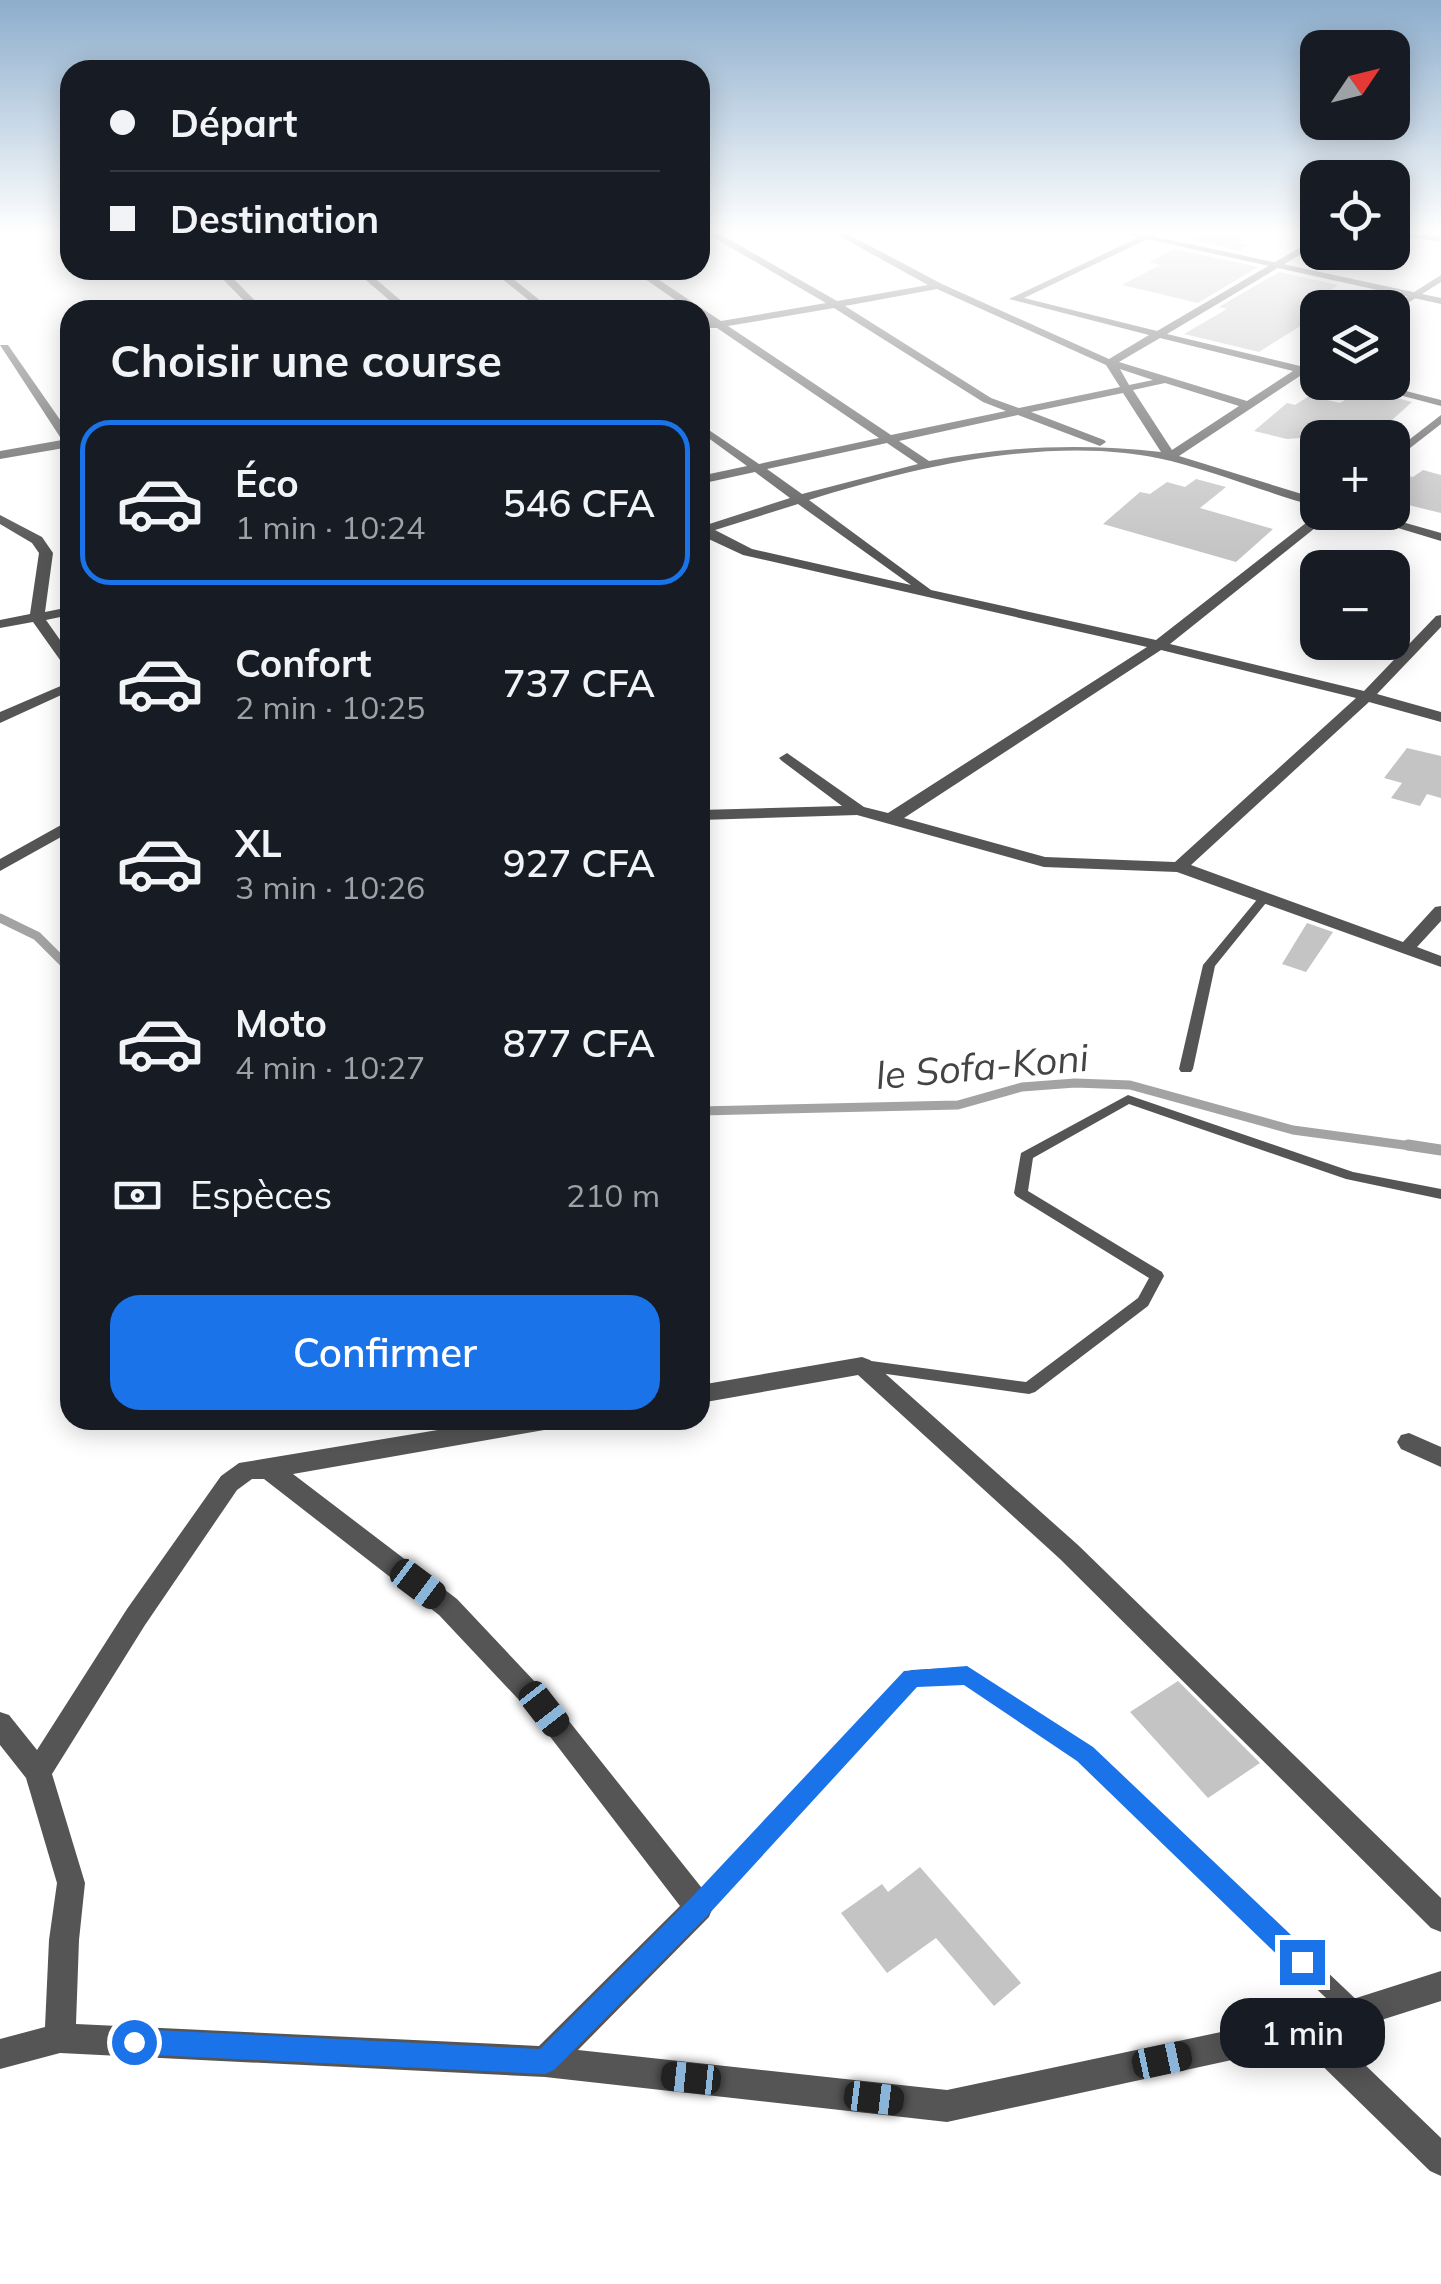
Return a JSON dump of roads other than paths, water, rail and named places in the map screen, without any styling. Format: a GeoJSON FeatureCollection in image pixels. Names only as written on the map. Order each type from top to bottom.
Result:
{"type":"FeatureCollection","features":[{"type":"Feature","properties":{"kind":"street"},"geometry":{"type":"LineString","coordinates":[[741,340],[926,464]]}},
{"type":"Feature","properties":{"kind":"street"},"geometry":{"type":"LineString","coordinates":[[891,340],[986,400],[1017,412],[1118,448],[1170,458],[1300,498]]}},
{"type":"Feature","properties":{"kind":"street"},"geometry":{"type":"LineString","coordinates":[[1056,340],[1110,364],[1248,405]]}},
{"type":"Feature","properties":{"kind":"street"},"geometry":{"type":"LineString","coordinates":[[1110,364],[1150,340]]}},
{"type":"Feature","properties":{"kind":"street"},"geometry":{"type":"LineString","coordinates":[[1181,340],[1300,370]]}},
{"type":"Feature","properties":{"kind":"street"},"geometry":{"type":"LineString","coordinates":[[4,348],[60,428]]}},
{"type":"Feature","properties":{"kind":"street"},"geometry":{"type":"LineString","coordinates":[[1110,364],[1170,458]]}},
{"type":"Feature","properties":{"kind":"street"},"geometry":{"type":"LineString","coordinates":[[1170,458],[1300,370]]}},
{"type":"Feature","properties":{"kind":"street"},"geometry":{"type":"LineString","coordinates":[[710,478],[1166,380]]}},
{"type":"Feature","properties":{"kind":"street"},"geometry":{"type":"LineString","coordinates":[[1410,396],[1441,403]]}},
{"type":"Feature","properties":{"kind":"street"},"geometry":{"type":"LineString","coordinates":[[1410,444],[1441,418]]}},
{"type":"Feature","properties":{"kind":"street"},"geometry":{"type":"LineString","coordinates":[[710,434],[933,595]]}},
{"type":"Feature","properties":{"kind":"street"},"geometry":{"type":"LineString","coordinates":[[0,455],[60,444]]}},
{"type":"Feature","properties":{"kind":"street"},"geometry":{"type":"LineString","coordinates":[[710,527],[926,464],[986,452],[1118,448]]}},
{"type":"Feature","properties":{"kind":"street"},"geometry":{"type":"LineString","coordinates":[[0,519],[28,534],[46,553],[37,617],[60,650]]}},
{"type":"Feature","properties":{"kind":"street"},"geometry":{"type":"LineString","coordinates":[[1410,528],[1441,537]]}},
{"type":"Feature","properties":{"kind":"street"},"geometry":{"type":"LineString","coordinates":[[894,817],[1158,646],[1306,530]]}},
{"type":"Feature","properties":{"kind":"street"},"geometry":{"type":"LineString","coordinates":[[0,542],[28,534]]}},
{"type":"Feature","properties":{"kind":"street"},"geometry":{"type":"LineString","coordinates":[[710,534],[748,552],[1158,646],[1441,717]]}},
{"type":"Feature","properties":{"kind":"street"},"geometry":{"type":"LineString","coordinates":[[0,624],[60,612]]}},
{"type":"Feature","properties":{"kind":"street"},"geometry":{"type":"LineString","coordinates":[[1178,867],[1367,696],[1441,619]]}},
{"type":"Feature","properties":{"kind":"street"},"geometry":{"type":"LineString","coordinates":[[0,718],[60,691]]}},
{"type":"Feature","properties":{"kind":"street"},"geometry":{"type":"LineString","coordinates":[[788,758],[858,810]]}},
{"type":"Feature","properties":{"kind":"street"},"geometry":{"type":"LineString","coordinates":[[710,815],[858,810],[1044,862],[1178,867],[1441,962]]}},
{"type":"Feature","properties":{"kind":"street"},"geometry":{"type":"LineString","coordinates":[[0,866],[60,831]]}},
{"type":"Feature","properties":{"kind":"street"},"geometry":{"type":"LineString","coordinates":[[1406,950],[1441,912]]}},
{"type":"Feature","properties":{"kind":"street"},"geometry":{"type":"LineString","coordinates":[[710,1392],[862,1366],[1069,1552],[1441,1918]]}},
{"type":"Feature","properties":{"kind":"street"},"geometry":{"type":"LineString","coordinates":[[38,1772],[136,1617],[229,1483],[247,1470],[492,1430]]}},
{"type":"Feature","properties":{"kind":"street"},"geometry":{"type":"LineString","coordinates":[[1409,1442],[1441,1458]]}},
{"type":"Feature","properties":{"kind":"street"},"geometry":{"type":"LineString","coordinates":[[268,1469],[448,1607],[544,1709],[699,1906],[545,2062]]}},
{"type":"Feature","properties":{"kind":"street"},"geometry":{"type":"LineString","coordinates":[[0,1724],[38,1772],[72,1883],[64,1940],[60,2038]]}},
{"type":"Feature","properties":{"kind":"street"},"geometry":{"type":"LineString","coordinates":[[0,2054],[60,2038],[545,2062],[947,2106],[1306,2029],[1441,1986]]}},
{"type":"Feature","properties":{"kind":"street"},"geometry":{"type":"LineString","coordinates":[[1306,2029],[1441,2160]]}},
{"type":"Feature","properties":{"kind":"lane"},"geometry":{"type":"LineString","coordinates":[[1186,1069],[1210,965],[1264,898]]}},
{"type":"Feature","properties":{"kind":"lane"},"geometry":{"type":"LineString","coordinates":[[862,1366],[1029,1388],[1144,1302],[1157,1276],[1022,1193],[1026,1156],[1128,1099],[1351,1176],[1441,1194]]}},
{"type":"Feature","properties":{"kind":"lane"},"geometry":{"type":"LineString","coordinates":[[699,1906],[912,1678],[967,1675],[1085,1754],[1356,2014]]}},
{"type":"Feature","properties":{"kind":"waterway","name":"le Sofa-Koni"},"geometry":{"type":"LineString","coordinates":[[0,918],[37,936],[60,959]]}},
{"type":"Feature","properties":{"kind":"waterway","name":"le Sofa-Koni"},"geometry":{"type":"LineString","coordinates":[[710,1111],[958,1105],[1022,1087],[1075,1083],[1130,1085],[1293,1130],[1426,1148]]}},
{"type":"Feature","properties":{"kind":"waterway","name":"le Sofa-Koni"},"geometry":{"type":"LineString","coordinates":[[1408,1145],[1441,1150]]}}]}
